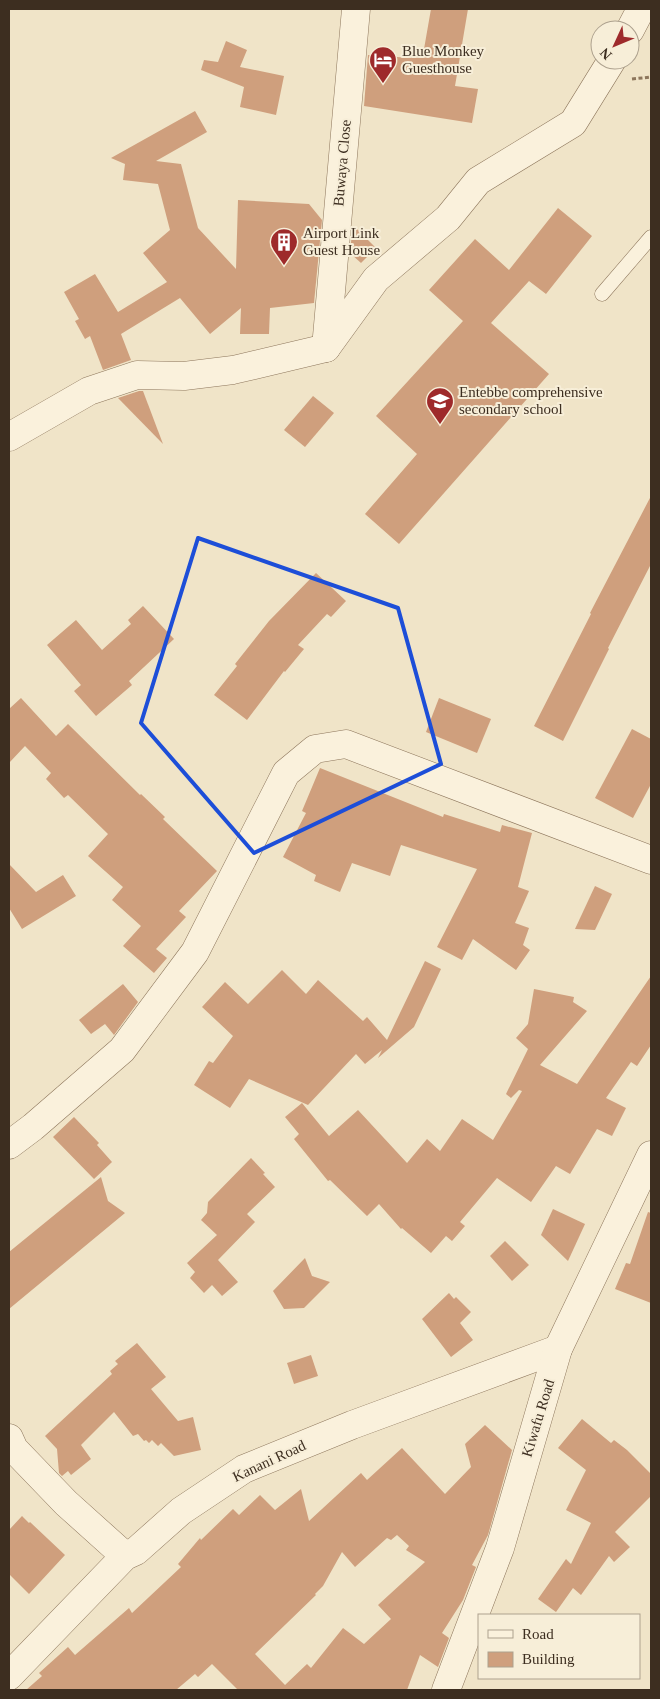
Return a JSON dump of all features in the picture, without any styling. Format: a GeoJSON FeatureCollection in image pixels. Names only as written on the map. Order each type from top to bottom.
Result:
{"type":"FeatureCollection","features":[{"type":"Feature","properties":{"kind":"street","name":"Buwaya Close"},"geometry":{"type":"LineString","coordinates":[[326,348],[356,9]]}},
{"type":"Feature","properties":{"kind":"street"},"geometry":{"type":"LineString","coordinates":[[9,437],[89,391],[137,375],[184,376],[233,370],[326,348],[376,279],[448,218],[478,181],[573,123],[606,70]]}},
{"type":"Feature","properties":{"kind":"street"},"geometry":{"type":"LineString","coordinates":[[9,1144],[33,1127],[122,1050],[195,952],[286,773],[315,749],[346,744],[651,860]]}},
{"type":"Feature","properties":{"kind":"street","name":"Kiwafu Road"},"geometry":{"type":"LineString","coordinates":[[446,1690],[500,1548],[558,1349],[651,1155]]}},
{"type":"Feature","properties":{"kind":"street","name":"Kanani Road"},"geometry":{"type":"LineString","coordinates":[[9,1676],[125,1556],[136,1551],[181,1511],[244,1469],[352,1425],[558,1349]]}},
{"type":"Feature","properties":{"kind":"street"},"geometry":{"type":"LineString","coordinates":[[9,1438],[14,1449],[66,1503],[125,1556]]}},
{"type":"Feature","properties":{"kind":"lane"},"geometry":{"type":"LineString","coordinates":[[602,294],[651,237]]}},
{"type":"Feature","properties":{"kind":"highlighted area"},"geometry":{"type":"Polygon","coordinates":[[[198,538],[398,608],[441,764],[254,853],[141,723],[198,538]]]}},
{"type":"Feature","properties":{"kind":"building"},"geometry":{"type":"Polygon","coordinates":[[[431,9],[468,9],[455,86],[478,89],[472,123],[364,106],[368,55],[411,58],[413,47],[424,49],[431,9]]]}},
{"type":"Feature","properties":{"kind":"building"},"geometry":{"type":"Polygon","coordinates":[[[226,41],[247,50],[240,67],[284,76],[276,115],[240,107],[244,87],[201,70],[204,60],[218,62],[226,41]]]}},
{"type":"Feature","properties":{"kind":"building"},"geometry":{"type":"Polygon","coordinates":[[[195,111],[207,132],[156,161],[181,164],[198,228],[236,269],[238,200],[309,204],[322,220],[314,303],[270,308],[269,334],[240,334],[241,308],[210,334],[180,298],[121,334],[131,360],[103,370],[90,336],[85,339],[75,321],[79,319],[64,292],[95,274],[118,312],[167,282],[143,253],[170,230],[158,184],[123,180],[125,164],[111,158],[195,111]]]}},
{"type":"Feature","properties":{"kind":"building"},"geometry":{"type":"Polygon","coordinates":[[[558,208],[592,236],[546,294],[529,281],[491,323],[549,374],[399,544],[365,514],[417,454],[376,416],[463,321],[429,290],[475,239],[509,270],[558,208]]]}},
{"type":"Feature","properties":{"kind":"building"},"geometry":{"type":"Polygon","coordinates":[[[356,228],[376,248],[361,263],[350,253],[352,232],[356,228]]]}},
{"type":"Feature","properties":{"kind":"building"},"geometry":{"type":"Polygon","coordinates":[[[143,391],[163,444],[118,398],[143,391]]]}},
{"type":"Feature","properties":{"kind":"building"},"geometry":{"type":"Polygon","coordinates":[[[313,396],[334,413],[305,447],[284,430],[313,396]]]}},
{"type":"Feature","properties":{"kind":"building"},"geometry":{"type":"Polygon","coordinates":[[[651,496],[651,564],[563,741],[534,726],[651,496]]]}},
{"type":"Feature","properties":{"kind":"building"},"geometry":{"type":"Polygon","coordinates":[[[316,573],[346,601],[331,617],[327,614],[298,645],[304,649],[284,671],[247,720],[214,695],[237,666],[235,664],[269,621],[316,573]]]}},
{"type":"Feature","properties":{"kind":"building"},"geometry":{"type":"Polygon","coordinates":[[[143,606],[174,639],[129,681],[132,685],[96,716],[74,691],[81,685],[47,645],[76,620],[102,650],[131,624],[128,620],[143,606]]]}},
{"type":"Feature","properties":{"kind":"building"},"geometry":{"type":"Polygon","coordinates":[[[21,698],[56,736],[68,724],[165,817],[163,819],[217,871],[179,911],[186,917],[156,949],[167,958],[154,973],[123,946],[141,926],[112,900],[123,887],[88,856],[108,834],[68,795],[64,798],[46,779],[51,773],[25,746],[9,763],[9,709],[21,698]]]}},
{"type":"Feature","properties":{"kind":"building"},"geometry":{"type":"Polygon","coordinates":[[[439,698],[491,719],[477,753],[426,732],[439,698]]]}},
{"type":"Feature","properties":{"kind":"building"},"geometry":{"type":"Polygon","coordinates":[[[632,729],[651,739],[651,784],[633,818],[595,798],[632,729]]]}},
{"type":"Feature","properties":{"kind":"building"},"geometry":{"type":"Polygon","coordinates":[[[320,768],[443,817],[444,814],[500,832],[502,825],[532,833],[518,887],[529,891],[515,923],[529,928],[523,945],[530,950],[516,970],[473,939],[462,960],[437,947],[477,869],[401,845],[390,876],[352,863],[340,892],[314,881],[316,875],[283,857],[306,813],[302,811],[320,768]]]}},
{"type":"Feature","properties":{"kind":"building"},"geometry":{"type":"Polygon","coordinates":[[[9,864],[36,892],[63,875],[76,896],[22,929],[9,908],[9,864]]]}},
{"type":"Feature","properties":{"kind":"building"},"geometry":{"type":"Polygon","coordinates":[[[595,886],[612,894],[595,930],[575,929],[595,886]]]}},
{"type":"Feature","properties":{"kind":"building"},"geometry":{"type":"Polygon","coordinates":[[[425,961],[441,969],[414,1027],[378,1058],[382,1050],[365,1064],[356,1054],[308,1105],[249,1079],[230,1108],[194,1085],[209,1061],[213,1063],[233,1036],[202,1007],[225,982],[248,1004],[282,970],[306,994],[318,980],[363,1021],[367,1017],[387,1040],[425,961]]]}},
{"type":"Feature","properties":{"kind":"building"},"geometry":{"type":"Polygon","coordinates":[[[651,976],[651,1045],[637,1066],[631,1062],[606,1098],[626,1108],[612,1136],[597,1129],[570,1174],[556,1166],[531,1202],[497,1178],[460,1222],[465,1226],[452,1241],[446,1236],[431,1253],[401,1229],[379,1204],[367,1216],[330,1180],[328,1181],[294,1139],[299,1134],[285,1117],[302,1103],[329,1136],[358,1110],[407,1163],[427,1139],[440,1151],[462,1119],[493,1140],[522,1091],[519,1090],[511,1098],[506,1094],[528,1049],[516,1038],[528,1024],[534,989],[574,997],[573,1002],[587,1011],[540,1065],[577,1084],[651,976]]]}},
{"type":"Feature","properties":{"kind":"building"},"geometry":{"type":"Polygon","coordinates":[[[123,984],[138,1002],[114,1035],[105,1024],[91,1034],[79,1020],[123,984]]]}},
{"type":"Feature","properties":{"kind":"building"},"geometry":{"type":"Polygon","coordinates":[[[74,1117],[99,1143],[97,1145],[112,1162],[94,1179],[53,1137],[74,1117]]]}},
{"type":"Feature","properties":{"kind":"building"},"geometry":{"type":"Polygon","coordinates":[[[251,1158],[275,1187],[247,1214],[255,1222],[218,1260],[238,1282],[222,1296],[212,1285],[204,1293],[190,1278],[195,1272],[187,1263],[217,1235],[201,1220],[207,1213],[208,1202],[251,1158]]]}},
{"type":"Feature","properties":{"kind":"building"},"geometry":{"type":"Polygon","coordinates":[[[101,1177],[108,1201],[125,1213],[9,1309],[9,1252],[101,1177]]]}},
{"type":"Feature","properties":{"kind":"building"},"geometry":{"type":"Polygon","coordinates":[[[553,1209],[585,1224],[568,1261],[541,1235],[553,1209]]]}},
{"type":"Feature","properties":{"kind":"building"},"geometry":{"type":"Polygon","coordinates":[[[648,1212],[651,1213],[651,1303],[615,1289],[626,1263],[630,1264],[648,1212]]]}},
{"type":"Feature","properties":{"kind":"building"},"geometry":{"type":"Polygon","coordinates":[[[505,1241],[529,1265],[512,1281],[490,1256],[505,1241]]]}},
{"type":"Feature","properties":{"kind":"building"},"geometry":{"type":"Polygon","coordinates":[[[305,1258],[312,1276],[330,1282],[304,1308],[284,1309],[273,1291],[305,1258]]]}},
{"type":"Feature","properties":{"kind":"building"},"geometry":{"type":"Polygon","coordinates":[[[449,1293],[454,1299],[456,1297],[471,1312],[460,1323],[473,1340],[451,1357],[422,1319],[449,1293]]]}},
{"type":"Feature","properties":{"kind":"building"},"geometry":{"type":"Polygon","coordinates":[[[137,1343],[166,1377],[151,1389],[178,1421],[193,1417],[201,1450],[174,1456],[161,1443],[158,1446],[152,1440],[149,1443],[146,1440],[144,1441],[138,1434],[133,1436],[114,1412],[81,1445],[91,1459],[71,1475],[68,1471],[62,1476],[59,1473],[57,1449],[45,1436],[112,1374],[110,1371],[118,1364],[115,1361],[137,1343]]]}},
{"type":"Feature","properties":{"kind":"building"},"geometry":{"type":"Polygon","coordinates":[[[311,1355],[318,1376],[294,1384],[287,1363],[311,1355]]]}},
{"type":"Feature","properties":{"kind":"building"},"geometry":{"type":"Polygon","coordinates":[[[582,1419],[611,1443],[614,1440],[627,1450],[651,1474],[651,1496],[615,1532],[630,1547],[614,1562],[609,1556],[581,1595],[573,1588],[556,1612],[538,1599],[566,1559],[571,1564],[591,1523],[566,1510],[586,1470],[558,1448],[582,1419]]]}},
{"type":"Feature","properties":{"kind":"building"},"geometry":{"type":"Polygon","coordinates":[[[485,1425],[512,1450],[488,1535],[472,1565],[476,1567],[463,1600],[442,1633],[449,1638],[438,1667],[420,1655],[407,1690],[238,1690],[212,1664],[198,1677],[195,1674],[176,1690],[26,1690],[42,1676],[39,1673],[68,1647],[75,1655],[129,1608],[132,1613],[181,1567],[178,1564],[200,1538],[201,1540],[233,1509],[239,1515],[260,1495],[275,1510],[301,1489],[309,1521],[361,1473],[367,1480],[402,1448],[445,1494],[471,1467],[465,1444],[485,1425]],[[397,1535],[391,1540],[387,1538],[355,1567],[342,1552],[316,1595],[255,1654],[285,1685],[307,1664],[311,1668],[343,1628],[364,1644],[391,1619],[378,1605],[425,1562],[406,1550],[409,1546],[397,1535]]]}},
{"type":"Feature","properties":{"kind":"building"},"geometry":{"type":"Polygon","coordinates":[[[22,1516],[65,1555],[29,1594],[9,1574],[9,1530],[22,1516]]]}},
{"type":"Feature","properties":{"kind":"place","name":"Blue Monkey Guesthouse"},"geometry":{"type":"Point","coordinates":[383,84]}},
{"type":"Feature","properties":{"kind":"place","name":"Airport Link Guest House"},"geometry":{"type":"Point","coordinates":[284,266]}},
{"type":"Feature","properties":{"kind":"place","name":"Entebbe comprehensive secondary school"},"geometry":{"type":"Point","coordinates":[440,425]}}]}
